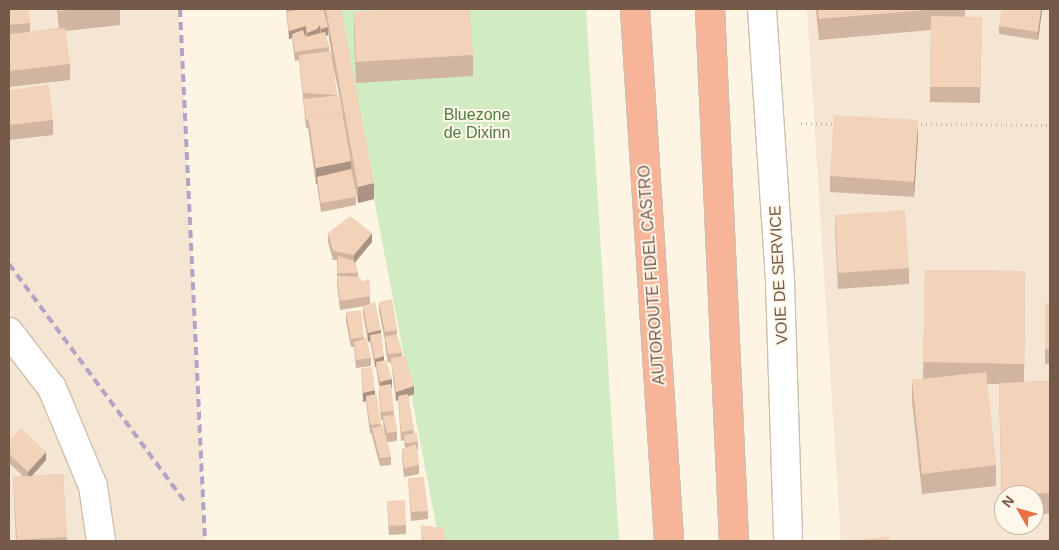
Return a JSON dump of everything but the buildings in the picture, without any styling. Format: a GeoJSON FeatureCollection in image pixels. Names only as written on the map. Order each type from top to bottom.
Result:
{"type":"FeatureCollection","features":[{"type":"Feature","properties":{"kind":"highway","name":"AUTOROUTE FIDEL CASTRO"},"geometry":{"type":"LineString","coordinates":[[635,9],[669,541]]}},
{"type":"Feature","properties":{"kind":"highway"},"geometry":{"type":"LineString","coordinates":[[710,9],[734,541]]}},
{"type":"Feature","properties":{"kind":"street","name":"VOIE DE SERVICE"},"geometry":{"type":"LineString","coordinates":[[762,9],[780,282],[788,541]]}},
{"type":"Feature","properties":{"kind":"street"},"geometry":{"type":"LineString","coordinates":[[9,332],[52,388],[94,486],[101,541]]}},
{"type":"Feature","properties":{"kind":"path"},"geometry":{"type":"LineString","coordinates":[[770,123],[840,124]]}},
{"type":"Feature","properties":{"kind":"path"},"geometry":{"type":"LineString","coordinates":[[910,124],[1050,125]]}},
{"type":"Feature","properties":{"kind":"shaded area"},"geometry":{"type":"Polygon","coordinates":[[[9,9],[179,9],[205,541],[9,541],[9,9]]]}},
{"type":"Feature","properties":{"kind":"shaded area"},"geometry":{"type":"Polygon","coordinates":[[[807,9],[1050,9],[1050,541],[841,541],[807,9]]]}},
{"type":"Feature","properties":{"kind":"green space","name":"Bluezone de Dixinn"},"geometry":{"type":"Polygon","coordinates":[[[338,9],[586,9],[619,541],[439,541],[338,9]]]}},
{"type":"Feature","properties":{"kind":"railway"},"geometry":{"type":"LineString","coordinates":[[180,9],[205,541]]}},
{"type":"Feature","properties":{"kind":"railway"},"geometry":{"type":"LineString","coordinates":[[9,264],[185,502]]}}]}
